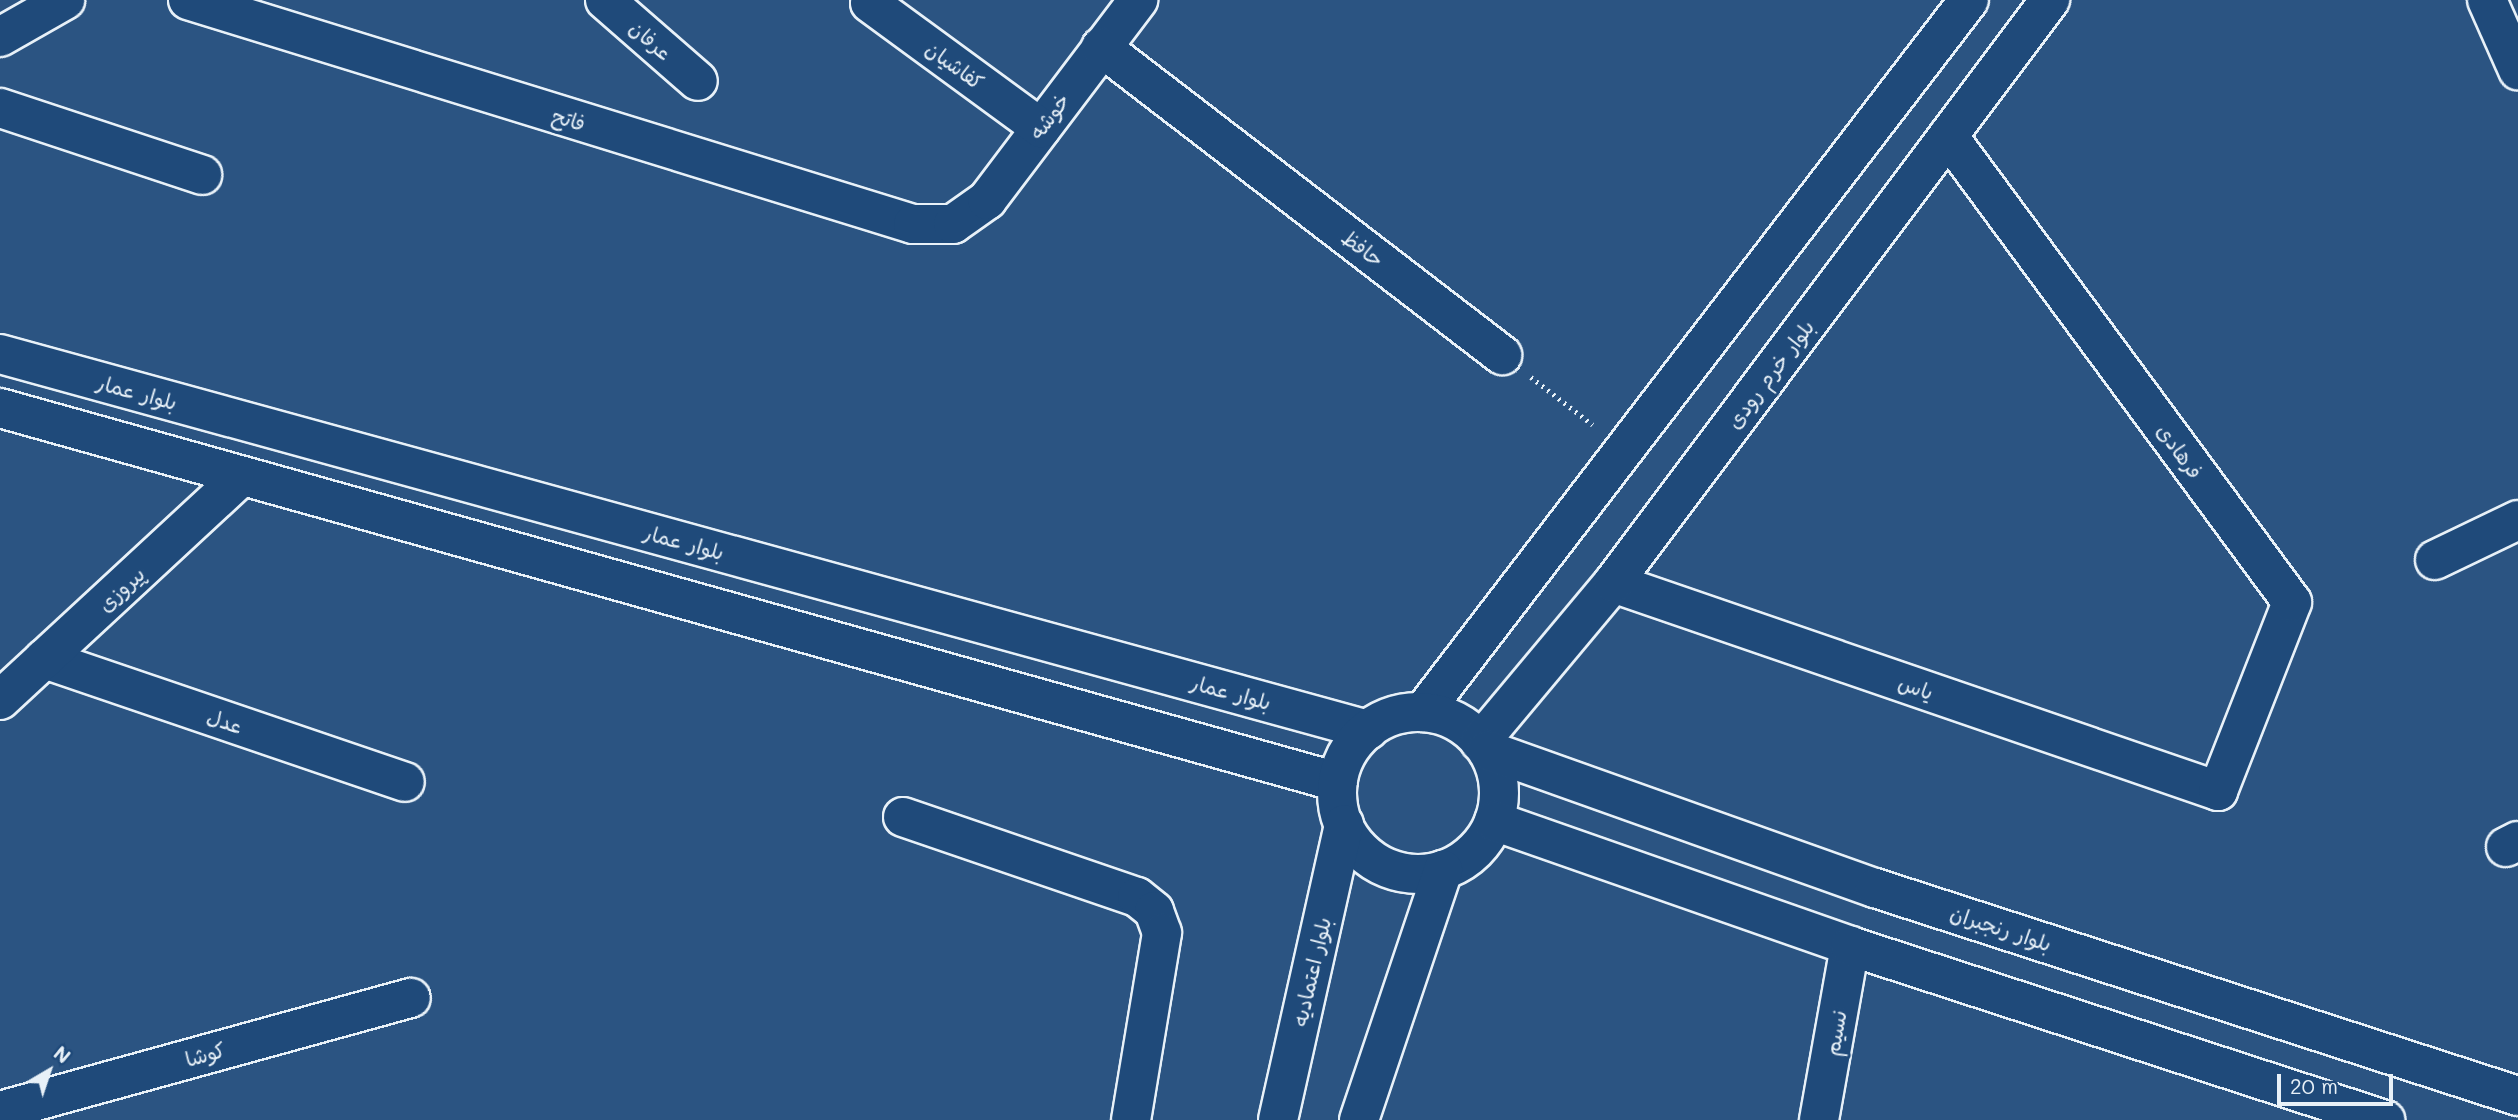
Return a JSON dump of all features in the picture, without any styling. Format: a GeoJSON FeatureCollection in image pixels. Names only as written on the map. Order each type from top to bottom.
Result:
{"type":"FeatureCollection","features":[{"type":"Feature","properties":{"kind":"main road"},"geometry":{"type":"LineString","coordinates":[[0,37],[65,0]]}},
{"type":"Feature","properties":{"kind":"main road","name":"فاتح"},"geometry":{"type":"LineString","coordinates":[[188,0],[271,12],[913,224],[953,224]]}},
{"type":"Feature","properties":{"kind":"main road","name":"عرفان"},"geometry":{"type":"LineString","coordinates":[[604,0],[698,81]]}},
{"type":"Feature","properties":{"kind":"main road","name":"خوشه"},"geometry":{"type":"LineString","coordinates":[[953,224],[987,200],[1138,0]]}},
{"type":"Feature","properties":{"kind":"main road"},"geometry":{"type":"LineString","coordinates":[[1423,712],[1969,0]]}},
{"type":"Feature","properties":{"kind":"main road","name":"بلوار خرم رودی"},"geometry":{"type":"LineString","coordinates":[[1484,746],[1613,583],[2050,0]]}},
{"type":"Feature","properties":{"kind":"main road"},"geometry":{"type":"LineString","coordinates":[[2487,0],[2518,70]]}},
{"type":"Feature","properties":{"kind":"main road","name":"کفاشیان"},"geometry":{"type":"LineString","coordinates":[[870,3],[1041,128]]}},
{"type":"Feature","properties":{"kind":"main road","name":"حافظ"},"geometry":{"type":"LineString","coordinates":[[1101,47],[1502,355]]}},
{"type":"Feature","properties":{"kind":"main road"},"geometry":{"type":"LineString","coordinates":[[0,108],[202,175]]}},
{"type":"Feature","properties":{"kind":"main road","name":"فرهادی"},"geometry":{"type":"LineString","coordinates":[[1948,136],[2292,603],[2218,791]]}},
{"type":"Feature","properties":{"kind":"main road","name":"بلوار عمار"},"geometry":{"type":"LineString","coordinates":[[0,354],[1368,730]]}},
{"type":"Feature","properties":{"kind":"main road"},"geometry":{"type":"LineString","coordinates":[[0,408],[1338,782]]}},
{"type":"Feature","properties":{"kind":"main road","name":"پیروزی"},"geometry":{"type":"LineString","coordinates":[[0,699],[241,477]]}},
{"type":"Feature","properties":{"kind":"main road"},"geometry":{"type":"LineString","coordinates":[[2435,560],[2518,520]]}},
{"type":"Feature","properties":{"kind":"main road","name":"یاس"},"geometry":{"type":"LineString","coordinates":[[1613,583],[2218,791]]}},
{"type":"Feature","properties":{"kind":"main road","name":"عدل"},"geometry":{"type":"LineString","coordinates":[[44,659],[405,782]]}},
{"type":"Feature","properties":{"kind":"main road"},"geometry":{"type":"LineString","coordinates":[[1423,712],[1455,721],[1484,746],[1499,786],[1494,821],[1474,852],[1443,870],[1419,874],[1382,865],[1360,848],[1344,824],[1338,782],[1348,754],[1368,730],[1388,718],[1423,712]]}},
{"type":"Feature","properties":{"kind":"main road","name":"بلوار رنجبران"},"geometry":{"type":"LineString","coordinates":[[1484,746],[1875,888],[2518,1096]]}},
{"type":"Feature","properties":{"kind":"main road"},"geometry":{"type":"LineString","coordinates":[[903,817],[1137,897],[1154,911],[1162,933],[1131,1120]]}},
{"type":"Feature","properties":{"kind":"main road"},"geometry":{"type":"LineString","coordinates":[[1494,821],[1850,946],[2385,1120]]}},
{"type":"Feature","properties":{"kind":"main road","name":"بلوار اعتمادیه"},"geometry":{"type":"LineString","coordinates":[[1278,1120],[1344,824]]}},
{"type":"Feature","properties":{"kind":"main road"},"geometry":{"type":"LineString","coordinates":[[1359,1120],[1443,870]]}},
{"type":"Feature","properties":{"kind":"main road","name":"نسیم"},"geometry":{"type":"LineString","coordinates":[[1819,1120],[1850,946]]}},
{"type":"Feature","properties":{"kind":"main road","name":"کوشا"},"geometry":{"type":"LineString","coordinates":[[0,1111],[411,998]]}},
{"type":"Feature","properties":{"kind":"path"},"geometry":{"type":"LineString","coordinates":[[1502,355],[1625,449]]}}]}
